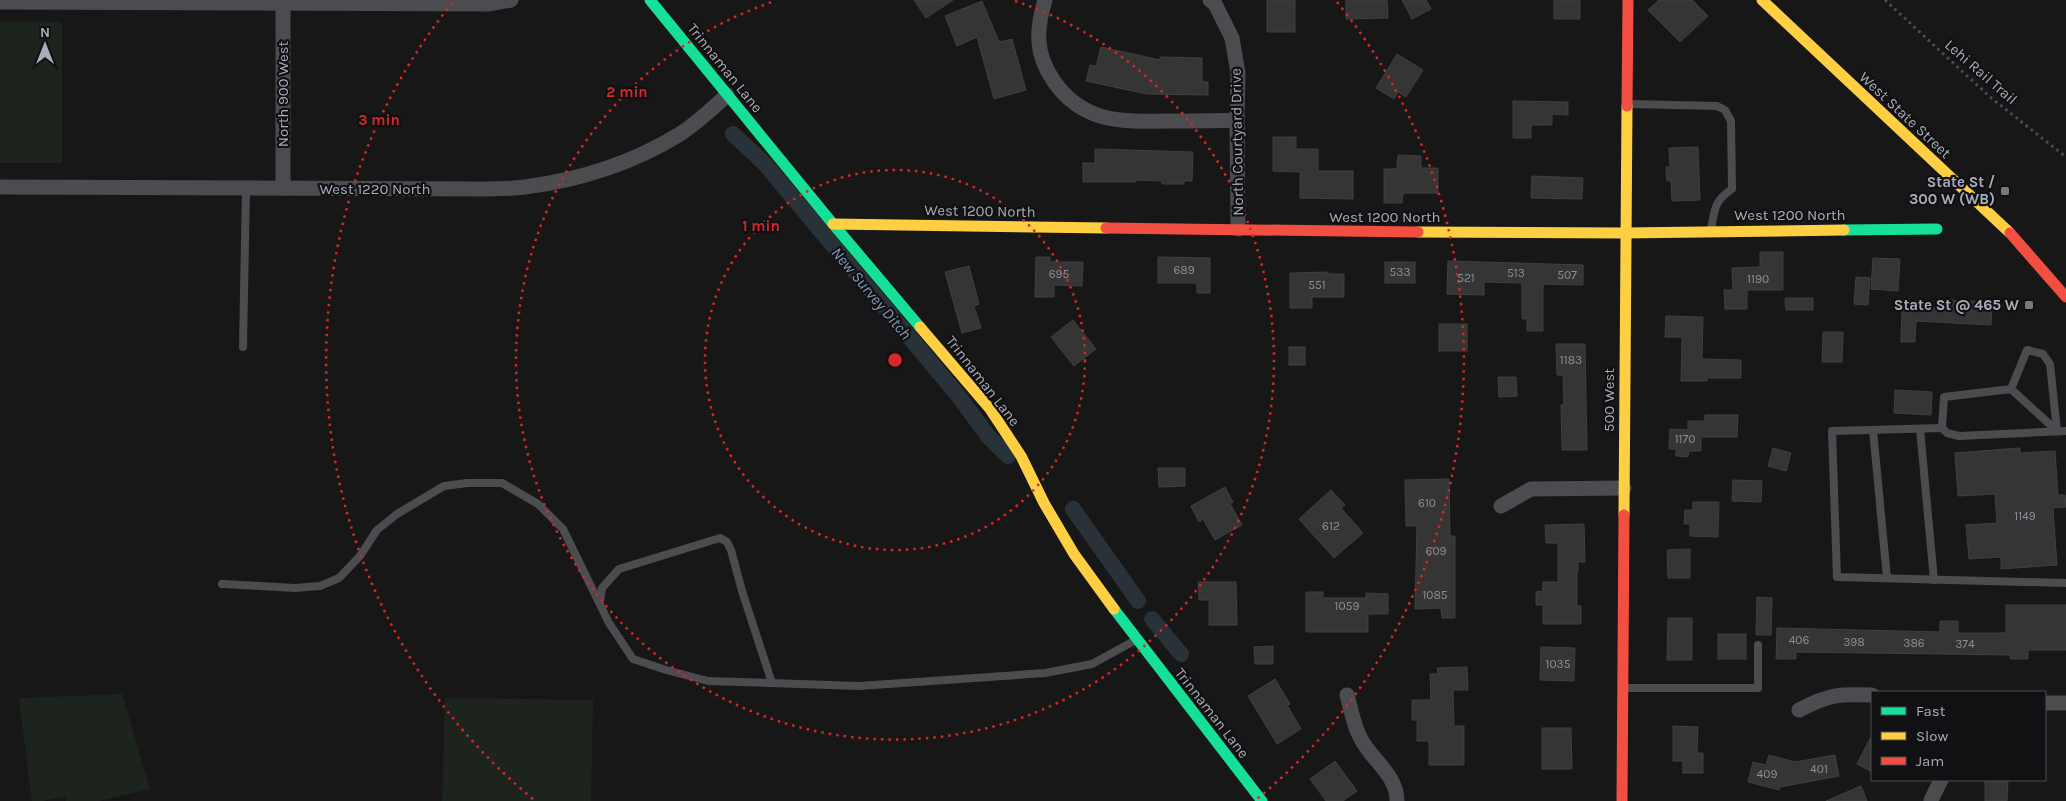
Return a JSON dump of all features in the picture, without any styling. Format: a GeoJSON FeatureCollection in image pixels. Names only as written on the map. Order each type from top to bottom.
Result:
{"type":"FeatureCollection","features":[{"type":"Feature","properties":{"kind":"street"},"geometry":{"type":"LineString","coordinates":[[0,2],[283,1],[488,4],[511,0]]}},
{"type":"Feature","properties":{"kind":"street","name":"Trinnaman Lane"},"geometry":{"type":"LineString","coordinates":[[650,0],[833,224],[990,409],[1021,456],[1044,503],[1074,554],[1136,640],[1262,801]]}},
{"type":"Feature","properties":{"kind":"street"},"geometry":{"type":"LineString","coordinates":[[1045,0],[1039,21],[1038,42],[1044,66],[1059,89],[1079,107],[1094,115],[1132,122],[1237,120]]}},
{"type":"Feature","properties":{"kind":"street","name":"500 West"},"geometry":{"type":"LineString","coordinates":[[1622,801],[1628,0]]}},
{"type":"Feature","properties":{"kind":"street","name":"West State Street"},"geometry":{"type":"LineString","coordinates":[[1762,0],[2010,233],[2066,297]]}},
{"type":"Feature","properties":{"kind":"street","name":"North 900 West"},"geometry":{"type":"LineString","coordinates":[[283,1],[283,188]]}},
{"type":"Feature","properties":{"kind":"street","name":"North Courtyard Drive"},"geometry":{"type":"LineString","coordinates":[[1216,2],[1232,38],[1238,73],[1238,230]]}},
{"type":"Feature","properties":{"kind":"street","name":"West 1220 North"},"geometry":{"type":"LineString","coordinates":[[0,187],[479,190],[524,187],[578,177],[650,151],[681,133],[727,95]]}},
{"type":"Feature","properties":{"kind":"street","name":"West 1200 North"},"geometry":{"type":"LineString","coordinates":[[833,224],[1626,233],[1938,229]]}},
{"type":"Feature","properties":{"kind":"street"},"geometry":{"type":"LineString","coordinates":[[1501,506],[1530,489],[1624,488]]}},
{"type":"Feature","properties":{"kind":"street"},"geometry":{"type":"LineString","coordinates":[[1800,710],[1822,699],[1840,694],[1871,695]]}},
{"type":"Feature","properties":{"kind":"street"},"geometry":{"type":"LineString","coordinates":[[1347,695],[1360,737],[1388,774],[1397,793],[1397,801]]}},
{"type":"Feature","properties":{"kind":"street"},"geometry":{"type":"LineString","coordinates":[[2046,703],[2066,703]]}},
{"type":"Feature","properties":{"kind":"street"},"geometry":{"type":"LineString","coordinates":[[1931,800],[1940,781]]}},
{"type":"Feature","properties":{"kind":"lane"},"geometry":{"type":"LineString","coordinates":[[1627,104],[1717,106],[1725,110],[1731,121],[1732,189],[1720,197],[1715,206],[1711,231]]}},
{"type":"Feature","properties":{"kind":"lane"},"geometry":{"type":"LineString","coordinates":[[243,346],[246,188]]}},
{"type":"Feature","properties":{"kind":"lane"},"geometry":{"type":"LineString","coordinates":[[2011,389],[2027,350],[2043,354],[2050,364],[2057,431]]}},
{"type":"Feature","properties":{"kind":"lane"},"geometry":{"type":"LineString","coordinates":[[1942,428],[1944,396],[2011,389],[2057,431]]}},
{"type":"Feature","properties":{"kind":"lane"},"geometry":{"type":"LineString","coordinates":[[2066,431],[1959,436],[1947,433],[1942,428],[1832,431],[1836,576],[2066,583]]}},
{"type":"Feature","properties":{"kind":"lane"},"geometry":{"type":"LineString","coordinates":[[1920,429],[1934,580]]}},
{"type":"Feature","properties":{"kind":"lane"},"geometry":{"type":"LineString","coordinates":[[1873,430],[1887,578]]}},
{"type":"Feature","properties":{"kind":"lane"},"geometry":{"type":"LineString","coordinates":[[222,584],[295,588],[320,586],[340,578],[360,556],[377,530],[397,514],[444,486],[467,483],[502,483],[538,504],[563,529],[609,623],[633,659],[708,681],[860,686],[1045,673],[1092,664],[1136,640]]}},
{"type":"Feature","properties":{"kind":"lane"},"geometry":{"type":"LineString","coordinates":[[600,604],[602,588],[619,569],[720,538],[727,542],[731,550],[742,591],[772,683]]}},
{"type":"Feature","properties":{"kind":"lane"},"geometry":{"type":"LineString","coordinates":[[1623,688],[1758,688],[1758,645]]}},
{"type":"Feature","properties":{"kind":"path","name":"Lehi Rail Trail"},"geometry":{"type":"LineString","coordinates":[[1885,0],[1990,97],[2066,157]]}},
{"type":"Feature","properties":{"kind":"shaded area"},"geometry":{"type":"Polygon","coordinates":[[[0,21],[62,22],[62,163],[0,163],[0,21]]]}},
{"type":"Feature","properties":{"kind":"shaded area"},"geometry":{"type":"Polygon","coordinates":[[[122,694],[150,789],[99,801],[66,801],[65,796],[43,801],[32,801],[19,698],[122,694]]]}},
{"type":"Feature","properties":{"kind":"shaded area"},"geometry":{"type":"Polygon","coordinates":[[[445,698],[593,700],[591,801],[442,801],[445,698]]]}},
{"type":"Feature","properties":{"kind":"building"},"geometry":{"type":"Polygon","coordinates":[[[914,0],[953,0],[926,18],[914,0]]]}},
{"type":"Feature","properties":{"kind":"building"},"geometry":{"type":"Polygon","coordinates":[[[1267,0],[1295,0],[1295,32],[1267,32],[1267,0]]]}},
{"type":"Feature","properties":{"kind":"building"},"geometry":{"type":"Polygon","coordinates":[[[1346,0],[1387,0],[1388,18],[1346,19],[1346,0]]]}},
{"type":"Feature","properties":{"kind":"building"},"geometry":{"type":"Polygon","coordinates":[[[1402,0],[1426,0],[1431,9],[1412,19],[1402,0]]]}},
{"type":"Feature","properties":{"kind":"building"},"geometry":{"type":"Polygon","coordinates":[[[1554,0],[1580,0],[1580,19],[1554,19],[1554,0]]]}},
{"type":"Feature","properties":{"kind":"building"},"geometry":{"type":"Polygon","coordinates":[[[1659,0],[1692,0],[1708,16],[1680,42],[1648,10],[1659,0]]]}},
{"type":"Feature","properties":{"kind":"building"},"geometry":{"type":"Polygon","coordinates":[[[982,1],[999,42],[1012,39],[1026,90],[994,99],[977,37],[957,46],[945,16],[982,1]]]}},
{"type":"Feature","properties":{"kind":"building"},"geometry":{"type":"Polygon","coordinates":[[[1101,47],[1160,60],[1160,57],[1202,58],[1202,82],[1208,82],[1208,95],[1147,94],[1086,81],[1090,65],[1096,66],[1101,47]]]}},
{"type":"Feature","properties":{"kind":"building"},"geometry":{"type":"Polygon","coordinates":[[[1397,54],[1423,70],[1406,97],[1398,92],[1394,99],[1376,88],[1397,54]]]}},
{"type":"Feature","properties":{"kind":"building"},"geometry":{"type":"Polygon","coordinates":[[[1513,101],[1568,102],[1568,115],[1552,114],[1552,125],[1531,125],[1531,138],[1513,138],[1513,101]]]}},
{"type":"Feature","properties":{"kind":"building"},"geometry":{"type":"Polygon","coordinates":[[[1273,137],[1296,137],[1296,149],[1318,149],[1318,171],[1353,171],[1353,199],[1300,198],[1300,172],[1273,171],[1273,137]]]}},
{"type":"Feature","properties":{"kind":"building"},"geometry":{"type":"Polygon","coordinates":[[[1698,147],[1700,200],[1672,201],[1671,181],[1667,181],[1666,167],[1670,167],[1669,148],[1698,147]]]}},
{"type":"Feature","properties":{"kind":"building"},"geometry":{"type":"Polygon","coordinates":[[[1095,149],[1193,152],[1192,181],[1184,181],[1184,184],[1162,184],[1162,181],[1136,180],[1136,182],[1083,182],[1083,163],[1095,163],[1095,149]]]}},
{"type":"Feature","properties":{"kind":"building"},"geometry":{"type":"Polygon","coordinates":[[[1398,155],[1421,156],[1421,168],[1438,168],[1438,193],[1403,193],[1402,203],[1384,203],[1384,169],[1397,169],[1398,155]]]}},
{"type":"Feature","properties":{"kind":"building"},"geometry":{"type":"Polygon","coordinates":[[[1532,176],[1583,178],[1582,199],[1531,198],[1532,176]]]}},
{"type":"Feature","properties":{"kind":"building"},"geometry":{"type":"Polygon","coordinates":[[[1760,252],[1783,252],[1783,290],[1747,290],[1747,309],[1725,309],[1724,290],[1733,290],[1732,268],[1760,267],[1760,252]]]}},
{"type":"Feature","properties":{"kind":"building"},"geometry":{"type":"Polygon","coordinates":[[[1036,257],[1050,257],[1050,262],[1083,262],[1082,286],[1054,285],[1054,297],[1035,297],[1036,257]]]}},
{"type":"Feature","properties":{"kind":"building"},"geometry":{"type":"Polygon","coordinates":[[[1158,257],[1210,258],[1210,293],[1197,293],[1197,283],[1158,283],[1158,257]]]}},
{"type":"Feature","properties":{"kind":"building"},"geometry":{"type":"Polygon","coordinates":[[[1873,258],[1900,259],[1898,291],[1871,289],[1873,258]]]}},
{"type":"Feature","properties":{"kind":"building"},"geometry":{"type":"Polygon","coordinates":[[[1448,261],[1583,265],[1583,285],[1543,284],[1543,331],[1527,331],[1527,319],[1522,319],[1522,283],[1484,282],[1484,295],[1447,294],[1448,261]]]}},
{"type":"Feature","properties":{"kind":"building"},"geometry":{"type":"Polygon","coordinates":[[[1385,262],[1415,262],[1415,283],[1385,283],[1385,262]]]}},
{"type":"Feature","properties":{"kind":"building"},"geometry":{"type":"Polygon","coordinates":[[[969,266],[979,304],[974,306],[981,328],[962,333],[945,272],[969,266]]]}},
{"type":"Feature","properties":{"kind":"building"},"geometry":{"type":"Polygon","coordinates":[[[1328,272],[1328,274],[1344,274],[1344,297],[1312,297],[1312,308],[1290,308],[1290,273],[1328,272]]]}},
{"type":"Feature","properties":{"kind":"building"},"geometry":{"type":"Polygon","coordinates":[[[1856,277],[1870,278],[1868,305],[1854,304],[1856,277]]]}},
{"type":"Feature","properties":{"kind":"building"},"geometry":{"type":"Polygon","coordinates":[[[1785,298],[1813,298],[1813,310],[1786,310],[1785,298]]]}},
{"type":"Feature","properties":{"kind":"building"},"geometry":{"type":"Polygon","coordinates":[[[1948,300],[1992,302],[1991,325],[1916,321],[1915,342],[1901,342],[1902,305],[1948,308],[1948,300]]]}},
{"type":"Feature","properties":{"kind":"building"},"geometry":{"type":"Polygon","coordinates":[[[1666,316],[1703,317],[1702,359],[1741,360],[1741,378],[1707,378],[1707,381],[1681,381],[1682,337],[1665,337],[1666,316]]]}},
{"type":"Feature","properties":{"kind":"building"},"geometry":{"type":"Polygon","coordinates":[[[1073,320],[1096,349],[1074,366],[1051,337],[1073,320]]]}},
{"type":"Feature","properties":{"kind":"building"},"geometry":{"type":"Polygon","coordinates":[[[1439,324],[1467,324],[1467,351],[1439,351],[1439,324]]]}},
{"type":"Feature","properties":{"kind":"building"},"geometry":{"type":"Polygon","coordinates":[[[1823,332],[1843,332],[1842,362],[1822,362],[1823,332]]]}},
{"type":"Feature","properties":{"kind":"building"},"geometry":{"type":"Polygon","coordinates":[[[1556,344],[1585,344],[1587,450],[1562,450],[1561,405],[1564,405],[1563,375],[1557,375],[1556,344]]]}},
{"type":"Feature","properties":{"kind":"building"},"geometry":{"type":"Polygon","coordinates":[[[1289,347],[1305,347],[1305,365],[1289,365],[1289,347]]]}},
{"type":"Feature","properties":{"kind":"building"},"geometry":{"type":"Polygon","coordinates":[[[1498,377],[1516,377],[1517,396],[1499,397],[1498,377]]]}},
{"type":"Feature","properties":{"kind":"building"},"geometry":{"type":"Polygon","coordinates":[[[1895,390],[1932,392],[1931,415],[1894,413],[1895,390]]]}},
{"type":"Feature","properties":{"kind":"building"},"geometry":{"type":"Polygon","coordinates":[[[1705,415],[1738,415],[1737,437],[1701,437],[1701,451],[1689,451],[1688,457],[1676,456],[1676,449],[1669,449],[1670,429],[1688,430],[1688,421],[1705,421],[1705,415]]]}},
{"type":"Feature","properties":{"kind":"building"},"geometry":{"type":"Polygon","coordinates":[[[1773,448],[1791,453],[1786,471],[1768,466],[1773,448]]]}},
{"type":"Feature","properties":{"kind":"building"},"geometry":{"type":"Polygon","coordinates":[[[2020,448],[2020,453],[2055,451],[2058,495],[2065,495],[2066,507],[2053,508],[2057,565],[2001,569],[2001,557],[1969,559],[1966,525],[1997,523],[1995,494],[1958,496],[1955,453],[2020,448]]]}},
{"type":"Feature","properties":{"kind":"building"},"geometry":{"type":"Polygon","coordinates":[[[1158,468],[1185,468],[1185,486],[1159,487],[1158,468]]]}},
{"type":"Feature","properties":{"kind":"building"},"geometry":{"type":"Polygon","coordinates":[[[1449,479],[1450,536],[1455,536],[1455,618],[1442,618],[1441,608],[1415,609],[1417,526],[1406,526],[1405,480],[1449,479]]]}},
{"type":"Feature","properties":{"kind":"building"},"geometry":{"type":"Polygon","coordinates":[[[1733,480],[1762,481],[1761,502],[1732,501],[1733,480]]]}},
{"type":"Feature","properties":{"kind":"building"},"geometry":{"type":"Polygon","coordinates":[[[1225,487],[1233,502],[1230,504],[1242,525],[1215,540],[1203,519],[1199,522],[1191,506],[1225,487]]]}},
{"type":"Feature","properties":{"kind":"building"},"geometry":{"type":"Polygon","coordinates":[[[1331,490],[1345,505],[1341,508],[1363,533],[1334,558],[1299,519],[1331,490]]]}},
{"type":"Feature","properties":{"kind":"building"},"geometry":{"type":"Polygon","coordinates":[[[1693,502],[1719,502],[1718,537],[1690,536],[1690,524],[1684,524],[1685,510],[1693,510],[1693,502]]]}},
{"type":"Feature","properties":{"kind":"building"},"geometry":{"type":"Polygon","coordinates":[[[1584,524],[1585,562],[1578,562],[1577,572],[1577,606],[1581,606],[1581,624],[1543,624],[1543,605],[1536,605],[1536,592],[1543,591],[1543,582],[1558,582],[1558,543],[1546,543],[1545,525],[1584,524]]]}},
{"type":"Feature","properties":{"kind":"building"},"geometry":{"type":"Polygon","coordinates":[[[1690,549],[1690,578],[1668,578],[1667,550],[1690,549]]]}},
{"type":"Feature","properties":{"kind":"building"},"geometry":{"type":"Polygon","coordinates":[[[1198,582],[1236,582],[1237,625],[1209,625],[1209,600],[1199,600],[1198,582]]]}},
{"type":"Feature","properties":{"kind":"building"},"geometry":{"type":"Polygon","coordinates":[[[1306,592],[1323,592],[1323,598],[1366,598],[1366,593],[1388,594],[1388,614],[1368,614],[1368,632],[1306,632],[1306,592]]]}},
{"type":"Feature","properties":{"kind":"building"},"geometry":{"type":"Polygon","coordinates":[[[1757,597],[1772,598],[1771,635],[1756,635],[1757,597]]]}},
{"type":"Feature","properties":{"kind":"building"},"geometry":{"type":"Polygon","coordinates":[[[2006,605],[2066,605],[2066,650],[2028,650],[2028,659],[2010,659],[2011,655],[1796,652],[1796,659],[1776,659],[1777,628],[1940,632],[1940,621],[1958,621],[1958,633],[2006,633],[2006,605]]]}},
{"type":"Feature","properties":{"kind":"building"},"geometry":{"type":"Polygon","coordinates":[[[1668,618],[1692,618],[1692,660],[1667,660],[1668,618]]]}},
{"type":"Feature","properties":{"kind":"building"},"geometry":{"type":"Polygon","coordinates":[[[1718,634],[1746,634],[1746,659],[1718,659],[1718,634]]]}},
{"type":"Feature","properties":{"kind":"building"},"geometry":{"type":"Polygon","coordinates":[[[1273,646],[1273,664],[1255,664],[1254,647],[1273,646]]]}},
{"type":"Feature","properties":{"kind":"building"},"geometry":{"type":"Polygon","coordinates":[[[1541,647],[1575,648],[1574,681],[1540,680],[1541,647]]]}},
{"type":"Feature","properties":{"kind":"building"},"geometry":{"type":"Polygon","coordinates":[[[1467,667],[1468,690],[1453,690],[1454,726],[1464,726],[1464,765],[1429,765],[1429,741],[1417,741],[1417,720],[1412,720],[1412,700],[1431,700],[1430,674],[1438,674],[1437,668],[1467,667]]]}},
{"type":"Feature","properties":{"kind":"building"},"geometry":{"type":"Polygon","coordinates":[[[1275,679],[1290,704],[1287,705],[1301,729],[1277,744],[1248,696],[1275,679]]]}},
{"type":"Feature","properties":{"kind":"building"},"geometry":{"type":"Polygon","coordinates":[[[1673,726],[1698,727],[1697,753],[1703,753],[1703,773],[1683,773],[1683,761],[1673,761],[1673,726]]]}},
{"type":"Feature","properties":{"kind":"building"},"geometry":{"type":"Polygon","coordinates":[[[1542,728],[1571,728],[1572,769],[1542,769],[1542,728]]]}},
{"type":"Feature","properties":{"kind":"building"},"geometry":{"type":"Polygon","coordinates":[[[1871,737],[1871,771],[1857,764],[1871,737]]]}},
{"type":"Feature","properties":{"kind":"building"},"geometry":{"type":"Polygon","coordinates":[[[1769,755],[1795,762],[1835,755],[1839,776],[1780,787],[1779,790],[1748,782],[1753,762],[1766,765],[1769,755]]]}},
{"type":"Feature","properties":{"kind":"building"},"geometry":{"type":"Polygon","coordinates":[[[1335,761],[1357,791],[1343,801],[1326,801],[1310,779],[1335,761]]]}},
{"type":"Feature","properties":{"kind":"building"},"geometry":{"type":"Polygon","coordinates":[[[1985,781],[2008,781],[2007,801],[1985,801],[1985,781]]]}},
{"type":"Feature","properties":{"kind":"building"},"geometry":{"type":"Polygon","coordinates":[[[1861,786],[1867,801],[1826,801],[1861,786]]]}},
{"type":"Feature","properties":{"kind":"waterway","name":"New Survey Ditch"},"geometry":{"type":"LineString","coordinates":[[733,134],[765,164],[957,394],[988,436],[1008,456]]}},
{"type":"Feature","properties":{"kind":"waterway","name":"New Survey Ditch"},"geometry":{"type":"LineString","coordinates":[[1073,509],[1138,601]]}},
{"type":"Feature","properties":{"kind":"waterway","name":"New Survey Ditch"},"geometry":{"type":"LineString","coordinates":[[1152,619],[1181,654]]}},
{"type":"Feature","properties":{"kind":"traffic: fast"},"geometry":{"type":"LineString","coordinates":[[650,0],[833,224],[920,327]]}},
{"type":"Feature","properties":{"kind":"traffic: fast"},"geometry":{"type":"LineString","coordinates":[[1844,230],[1937,229]]}},
{"type":"Feature","properties":{"kind":"traffic: fast"},"geometry":{"type":"LineString","coordinates":[[1114,609],[1262,801]]}},
{"type":"Feature","properties":{"kind":"traffic: slow"},"geometry":{"type":"LineString","coordinates":[[1762,0],[2010,233]]}},
{"type":"Feature","properties":{"kind":"traffic: slow"},"geometry":{"type":"LineString","coordinates":[[1624,515],[1627,106]]}},
{"type":"Feature","properties":{"kind":"traffic: slow"},"geometry":{"type":"LineString","coordinates":[[833,224],[1106,228]]}},
{"type":"Feature","properties":{"kind":"traffic: slow"},"geometry":{"type":"LineString","coordinates":[[1418,232],[1625,233],[1844,230]]}},
{"type":"Feature","properties":{"kind":"traffic: slow"},"geometry":{"type":"LineString","coordinates":[[920,327],[990,409],[1021,456],[1044,503],[1074,554],[1114,609]]}},
{"type":"Feature","properties":{"kind":"traffic: jam"},"geometry":{"type":"LineString","coordinates":[[1627,106],[1628,0]]}},
{"type":"Feature","properties":{"kind":"traffic: jam"},"geometry":{"type":"LineString","coordinates":[[1106,228],[1418,232]]}},
{"type":"Feature","properties":{"kind":"traffic: jam"},"geometry":{"type":"LineString","coordinates":[[2010,233],[2066,297]]}},
{"type":"Feature","properties":{"kind":"traffic: jam"},"geometry":{"type":"LineString","coordinates":[[1622,801],[1624,515]]}},
{"type":"Feature","properties":{"kind":"place","name":"State St / 300 W (WB)"},"geometry":{"type":"Point","coordinates":[2005,191]}},
{"type":"Feature","properties":{"kind":"place","name":"State St @ 465 W"},"geometry":{"type":"Point","coordinates":[2029,305]}}]}
